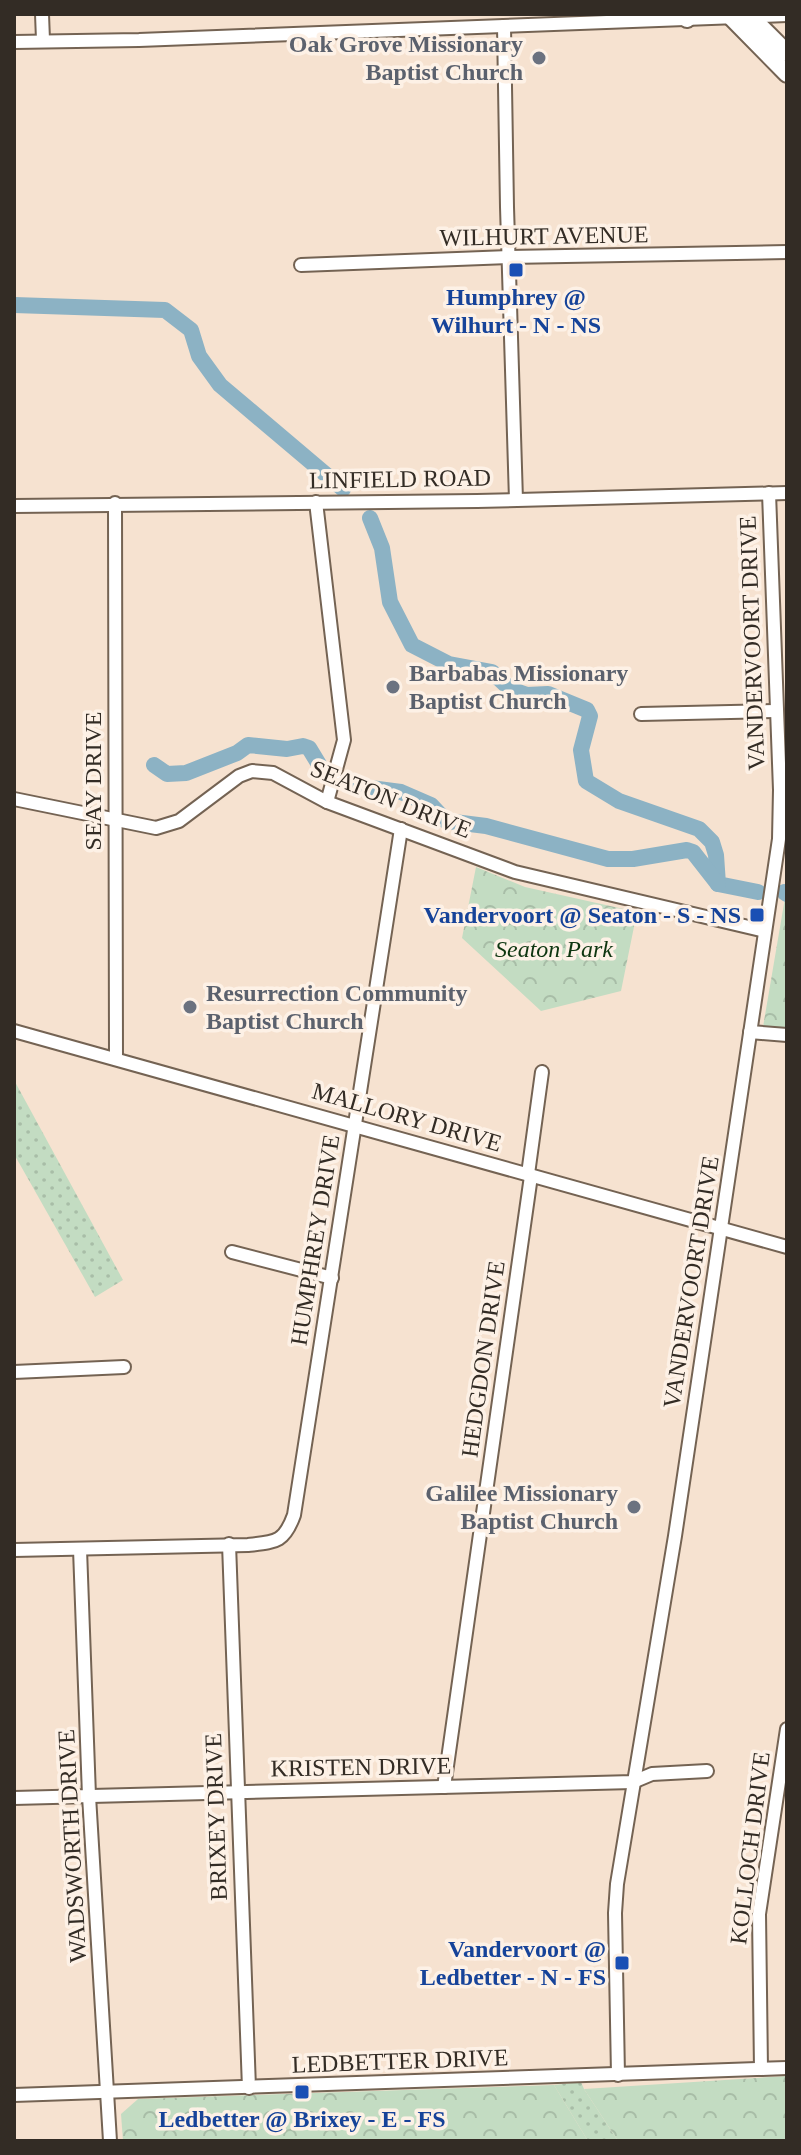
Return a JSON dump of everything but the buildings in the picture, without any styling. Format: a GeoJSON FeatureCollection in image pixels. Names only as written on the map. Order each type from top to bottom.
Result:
{"type":"FeatureCollection","features":[{"type":"Feature","properties":{"kind":"main road"},"geometry":{"type":"LineString","coordinates":[[730,15],[787,74]]}},
{"type":"Feature","properties":{"kind":"main road"},"geometry":{"type":"LineString","coordinates":[[749,15],[787,53]]}},
{"type":"Feature","properties":{"kind":"street"},"geometry":{"type":"LineString","coordinates":[[42,14],[43,40]]}},
{"type":"Feature","properties":{"kind":"street"},"geometry":{"type":"LineString","coordinates":[[386,14],[386,30]]}},
{"type":"Feature","properties":{"kind":"street"},"geometry":{"type":"LineString","coordinates":[[14,42],[504,26],[689,16],[787,15]]}},
{"type":"Feature","properties":{"kind":"street"},"geometry":{"type":"LineString","coordinates":[[504,26],[516,500]]}},
{"type":"Feature","properties":{"kind":"street","name":"WILHURT AVENUE"},"geometry":{"type":"LineString","coordinates":[[301,265],[509,257],[787,252]]}},
{"type":"Feature","properties":{"kind":"street","name":"VANDERVOORT DRIVE"},"geometry":{"type":"LineString","coordinates":[[618,2075],[615,1913],[633,1782],[722,1229],[780,817],[769,493]]}},
{"type":"Feature","properties":{"kind":"street","name":"LINFIELD ROAD"},"geometry":{"type":"LineString","coordinates":[[14,506],[516,500],[787,493]]}},
{"type":"Feature","properties":{"kind":"street"},"geometry":{"type":"LineString","coordinates":[[316,502],[344,740],[327,802]]}},
{"type":"Feature","properties":{"kind":"street","name":"SEAY DRIVE"},"geometry":{"type":"LineString","coordinates":[[115,503],[116,1059]]}},
{"type":"Feature","properties":{"kind":"street"},"geometry":{"type":"LineString","coordinates":[[641,714],[777,711]]}},
{"type":"Feature","properties":{"kind":"street","name":"SEATON DRIVE"},"geometry":{"type":"LineString","coordinates":[[14,799],[156,828],[179,821],[227,783],[252,771],[273,773],[327,802],[542,880],[765,931]]}},
{"type":"Feature","properties":{"kind":"street","name":"HUMPHREY DRIVE"},"geometry":{"type":"LineString","coordinates":[[229,1544],[274,1542],[284,1537],[294,1515],[401,829]]}},
{"type":"Feature","properties":{"kind":"street","name":"MALLORY DRIVE"},"geometry":{"type":"LineString","coordinates":[[14,1031],[787,1247]]}},
{"type":"Feature","properties":{"kind":"street"},"geometry":{"type":"LineString","coordinates":[[750,1032],[787,1035]]}},
{"type":"Feature","properties":{"kind":"street","name":"HEDGDON DRIVE"},"geometry":{"type":"LineString","coordinates":[[444,1787],[542,1072]]}},
{"type":"Feature","properties":{"kind":"street"},"geometry":{"type":"LineString","coordinates":[[232,1252],[332,1278]]}},
{"type":"Feature","properties":{"kind":"street"},"geometry":{"type":"LineString","coordinates":[[14,1372],[124,1367]]}},
{"type":"Feature","properties":{"kind":"street"},"geometry":{"type":"LineString","coordinates":[[14,1550],[229,1544]]}},
{"type":"Feature","properties":{"kind":"street","name":"BRIXEY DRIVE"},"geometry":{"type":"LineString","coordinates":[[229,1544],[249,2088]]}},
{"type":"Feature","properties":{"kind":"street","name":"WADSWORTH DRIVE"},"geometry":{"type":"LineString","coordinates":[[80,1549],[89,1796],[110,2141]]}},
{"type":"Feature","properties":{"kind":"street","name":"KOLLOCH DRIVE"},"geometry":{"type":"LineString","coordinates":[[761,2069],[759,1914],[787,1729]]}},
{"type":"Feature","properties":{"kind":"street","name":"KRISTEN DRIVE"},"geometry":{"type":"LineString","coordinates":[[14,1798],[633,1782],[652,1774],[707,1771]]}},
{"type":"Feature","properties":{"kind":"street","name":"LEDBETTER DRIVE"},"geometry":{"type":"LineString","coordinates":[[14,2095],[787,2068]]}},
{"type":"Feature","properties":{"kind":"green space","name":"Seaton Park"},"geometry":{"type":"Polygon","coordinates":[[[476,867],[525,887],[637,912],[621,991],[541,1011],[462,938],[476,867]]]}},
{"type":"Feature","properties":{"kind":"green space"},"geometry":{"type":"Polygon","coordinates":[[[787,886],[787,1028],[763,1027],[787,886]]]}},
{"type":"Feature","properties":{"kind":"green space"},"geometry":{"type":"Polygon","coordinates":[[[14,1080],[123,1280],[95,1297],[14,1154],[14,1080]]]}},
{"type":"Feature","properties":{"kind":"green space"},"geometry":{"type":"Polygon","coordinates":[[[787,2076],[787,2141],[618,2141],[584,2089],[787,2076]]]}},
{"type":"Feature","properties":{"kind":"green space"},"geometry":{"type":"Polygon","coordinates":[[[581,2082],[618,2141],[588,2141],[554,2085],[581,2082]]]}},
{"type":"Feature","properties":{"kind":"green space"},"geometry":{"type":"Polygon","coordinates":[[[554,2085],[588,2141],[123,2141],[121,2114],[138,2099],[554,2085]]]}},
{"type":"Feature","properties":{"kind":"waterway"},"geometry":{"type":"LineString","coordinates":[[14,305],[165,310],[191,330],[199,356],[220,385],[343,489]]}},
{"type":"Feature","properties":{"kind":"waterway"},"geometry":{"type":"LineString","coordinates":[[370,518],[382,548],[390,602],[412,645],[449,664],[492,672],[510,689],[527,695],[548,694],[587,710],[590,716],[581,750],[586,781],[619,801],[699,829],[712,842],[718,884],[758,892]]}},
{"type":"Feature","properties":{"kind":"waterway"},"geometry":{"type":"LineString","coordinates":[[154,765],[167,774],[186,773],[237,753],[248,745],[287,749],[303,746],[309,748],[323,771]]}},
{"type":"Feature","properties":{"kind":"waterway"},"geometry":{"type":"LineString","coordinates":[[347,783],[401,792],[431,805],[446,821],[486,826],[608,859],[633,859],[687,850],[693,852],[718,884]]}},
{"type":"Feature","properties":{"kind":"place","name":"Oak Grove Missionary Baptist Church"},"geometry":{"type":"Point","coordinates":[539,58]}},
{"type":"Feature","properties":{"kind":"place","name":"Humphrey @ Wilhurt - N - NS"},"geometry":{"type":"Point","coordinates":[516,270]}},
{"type":"Feature","properties":{"kind":"place","name":"Barbabas Missionary Baptist Church"},"geometry":{"type":"Point","coordinates":[393,687]}},
{"type":"Feature","properties":{"kind":"place","name":"Vandervoort @ Seaton - S - NS"},"geometry":{"type":"Point","coordinates":[757,915]}},
{"type":"Feature","properties":{"kind":"place","name":"Resurrection Community Baptist Church"},"geometry":{"type":"Point","coordinates":[190,1007]}},
{"type":"Feature","properties":{"kind":"place","name":"Galilee Missionary Baptist Church"},"geometry":{"type":"Point","coordinates":[634,1507]}},
{"type":"Feature","properties":{"kind":"place","name":"Vandervoort @ Ledbetter - N - FS"},"geometry":{"type":"Point","coordinates":[622,1963]}},
{"type":"Feature","properties":{"kind":"place","name":"Ledbetter @ Brixey - E - FS"},"geometry":{"type":"Point","coordinates":[302,2092]}}]}
